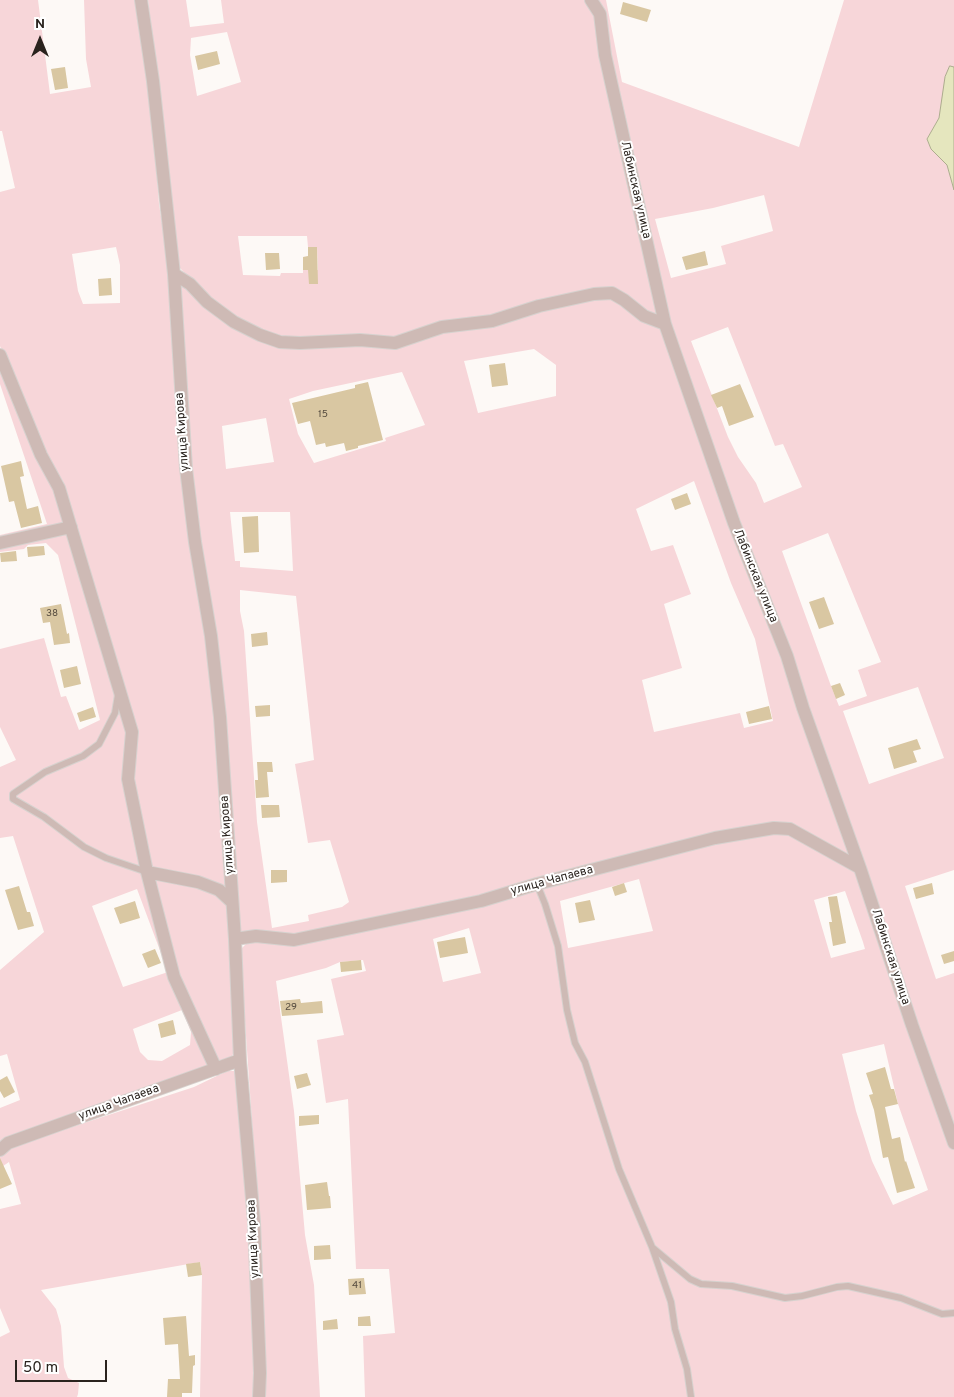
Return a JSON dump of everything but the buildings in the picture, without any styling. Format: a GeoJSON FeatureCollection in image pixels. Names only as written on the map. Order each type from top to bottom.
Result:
{"type":"FeatureCollection","features":[{"type":"Feature","properties":{"kind":"street","name":"улица Кирова"},"geometry":{"type":"LineString","coordinates":[[141,0],[153,81],[174,274],[186,468],[194,542],[211,636],[220,717],[235,940],[240,1060],[254,1222],[260,1373],[259,1397]]}},
{"type":"Feature","properties":{"kind":"street","name":"Лабинская улица"},"geometry":{"type":"LineString","coordinates":[[591,0],[600,14],[605,55],[665,324],[734,523],[787,656],[803,708],[954,1142]]}},
{"type":"Feature","properties":{"kind":"street"},"geometry":{"type":"LineString","coordinates":[[174,274],[190,284],[207,302],[234,322],[260,335],[280,342],[360,340],[395,343],[442,327],[492,321],[539,306],[594,294],[612,293],[644,316],[665,324]]}},
{"type":"Feature","properties":{"kind":"street"},"geometry":{"type":"LineString","coordinates":[[0,355],[41,455],[59,488],[120,689],[132,732],[128,779],[147,872],[174,977],[216,1069]]}},
{"type":"Feature","properties":{"kind":"street"},"geometry":{"type":"LineString","coordinates":[[0,543],[70,527]]}},
{"type":"Feature","properties":{"kind":"street","name":"улица Чапаева"},"geometry":{"type":"LineString","coordinates":[[235,940],[256,936],[294,940],[481,901],[536,884],[715,838],[774,828],[790,829],[860,868]]}},
{"type":"Feature","properties":{"kind":"street"},"geometry":{"type":"LineString","coordinates":[[147,872],[198,882],[218,890],[232,902]]}},
{"type":"Feature","properties":{"kind":"street","name":"улица Чапаева"},"geometry":{"type":"LineString","coordinates":[[0,1150],[8,1143],[240,1060]]}},
{"type":"Feature","properties":{"kind":"lane"},"geometry":{"type":"LineString","coordinates":[[120,689],[115,713],[99,744],[83,756],[45,772],[14,794],[13,799],[44,817],[84,847],[106,858],[147,872]]}},
{"type":"Feature","properties":{"kind":"lane"},"geometry":{"type":"LineString","coordinates":[[536,884],[545,904],[558,946],[567,1010],[575,1043],[585,1062],[619,1169],[652,1247],[672,1302],[675,1329],[687,1369],[691,1397]]}},
{"type":"Feature","properties":{"kind":"lane"},"geometry":{"type":"LineString","coordinates":[[652,1247],[690,1279],[701,1284],[732,1286],[785,1298],[848,1286],[900,1298],[942,1314],[954,1313]]}},
{"type":"Feature","properties":{"kind":"shaded area"},"geometry":{"type":"Polygon","coordinates":[[[0,0],[38,0],[50,94],[91,87],[86,59],[84,0],[136,0],[151,102],[159,204],[168,262],[211,665],[236,1046],[230,1058],[217,1064],[177,973],[130,777],[134,732],[103,626],[79,533],[63,481],[43,451],[0,346],[0,192],[15,188],[2,131],[0,131],[0,0]],[[116,247],[72,254],[78,291],[83,304],[120,303],[120,265],[116,247]]]}},
{"type":"Feature","properties":{"kind":"shaded area"},"geometry":{"type":"Polygon","coordinates":[[[148,0],[186,0],[190,27],[224,23],[221,0],[585,0],[597,19],[661,318],[648,314],[620,294],[393,341],[300,340],[258,331],[209,299],[180,268],[176,252],[148,0]],[[227,32],[191,38],[190,55],[197,96],[241,82],[227,32]],[[238,236],[243,275],[280,276],[281,273],[303,273],[303,270],[318,270],[317,247],[308,247],[307,236],[238,236]]]}},
{"type":"Feature","properties":{"kind":"shaded area"},"geometry":{"type":"Polygon","coordinates":[[[597,0],[606,0],[622,82],[799,147],[844,0],[954,0],[954,67],[950,66],[939,118],[927,139],[931,149],[947,165],[954,190],[954,870],[905,886],[936,979],[954,973],[954,1134],[743,534],[665,307],[597,0]],[[764,195],[713,208],[655,219],[671,278],[726,264],[721,246],[773,231],[764,195]],[[728,327],[691,341],[728,437],[738,457],[756,483],[764,503],[802,487],[783,444],[775,446],[728,327]],[[828,533],[782,551],[839,706],[867,696],[858,670],[881,662],[828,533]],[[918,687],[843,711],[869,784],[944,758],[918,687]]]}},
{"type":"Feature","properties":{"kind":"shaded area"},"geometry":{"type":"Polygon","coordinates":[[[950,66],[954,67],[954,190],[947,165],[931,149],[927,139],[939,118],[945,77],[950,66]]]}},
{"type":"Feature","properties":{"kind":"shaded area"},"geometry":{"type":"Polygon","coordinates":[[[177,278],[247,333],[362,343],[434,333],[611,295],[664,327],[784,659],[854,862],[790,826],[297,935],[239,934],[236,860],[216,644],[193,498],[177,278]],[[534,349],[464,361],[478,413],[556,396],[556,365],[534,349]],[[402,372],[313,391],[289,399],[298,434],[314,463],[386,441],[385,438],[425,425],[402,372]],[[266,418],[222,426],[226,469],[274,462],[266,418]],[[694,481],[636,509],[651,551],[673,545],[691,594],[664,604],[682,668],[642,680],[654,732],[740,713],[744,728],[773,721],[755,639],[731,583],[694,481]],[[230,512],[235,561],[240,561],[240,567],[293,571],[290,512],[230,512]],[[240,590],[240,611],[244,631],[257,822],[272,928],[309,921],[308,915],[342,907],[349,902],[330,840],[308,843],[295,764],[314,760],[296,596],[240,590]]]}},
{"type":"Feature","properties":{"kind":"shaded area"},"geometry":{"type":"Polygon","coordinates":[[[0,361],[56,491],[128,734],[147,884],[210,1067],[0,1144],[0,1108],[20,1100],[7,1054],[0,1056],[0,970],[44,932],[13,836],[0,838],[0,767],[16,760],[0,727],[0,649],[44,638],[61,697],[66,696],[79,730],[100,720],[58,555],[46,543],[28,545],[24,549],[0,552],[0,535],[47,524],[0,384],[0,361]],[[137,889],[92,906],[123,987],[168,972],[137,889]],[[182,1010],[133,1029],[140,1052],[148,1060],[162,1061],[190,1045],[191,1032],[182,1010]]]}},
{"type":"Feature","properties":{"kind":"shaded area"},"geometry":{"type":"Polygon","coordinates":[[[790,832],[843,862],[859,876],[915,1045],[954,1149],[954,1397],[365,1397],[363,1336],[395,1333],[389,1269],[356,1269],[348,1099],[326,1103],[317,1040],[344,1035],[331,979],[366,971],[363,960],[340,962],[326,968],[276,981],[294,1111],[305,1235],[314,1285],[320,1397],[265,1397],[259,1221],[240,950],[248,942],[299,942],[725,838],[790,832]],[[639,879],[560,901],[568,948],[653,931],[639,879]],[[845,891],[814,900],[831,958],[865,949],[845,891]],[[469,928],[433,939],[443,982],[481,973],[469,928]],[[884,1044],[842,1054],[856,1111],[872,1161],[893,1205],[928,1190],[898,1104],[884,1044]]]}},
{"type":"Feature","properties":{"kind":"shaded area"},"geometry":{"type":"Polygon","coordinates":[[[227,1071],[235,1071],[246,1177],[255,1335],[254,1397],[200,1397],[202,1275],[200,1262],[41,1290],[56,1309],[61,1326],[64,1367],[68,1378],[79,1383],[77,1397],[0,1397],[0,1337],[10,1332],[0,1308],[0,1209],[21,1204],[9,1162],[0,1168],[0,1155],[17,1145],[194,1087],[227,1071]]]}}]}
